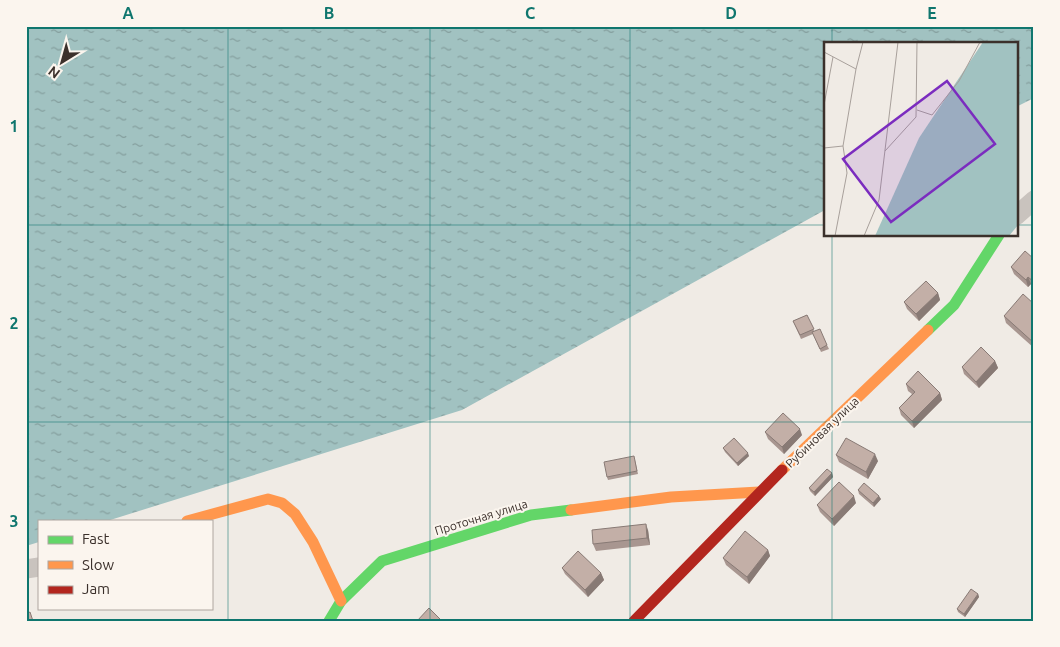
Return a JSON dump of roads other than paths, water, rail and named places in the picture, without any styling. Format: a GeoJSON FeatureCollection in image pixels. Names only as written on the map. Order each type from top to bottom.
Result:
{"type":"FeatureCollection","features":[{"type":"Feature","properties":{"kind":"street"},"geometry":{"type":"LineString","coordinates":[[1018,214],[1034,200]]}},
{"type":"Feature","properties":{"kind":"street","name":"Рубиновая улица"},"geometry":{"type":"LineString","coordinates":[[634,621],[759,492],[954,305],[998,236]]}},
{"type":"Feature","properties":{"kind":"street","name":"Проточная улица"},"geometry":{"type":"LineString","coordinates":[[329,621],[341,601],[382,561],[531,515],[672,497],[759,492]]}},
{"type":"Feature","properties":{"kind":"street"},"geometry":{"type":"LineString","coordinates":[[190,520],[268,499],[282,503],[294,514],[313,542],[341,601]]}},
{"type":"Feature","properties":{"kind":"water"},"geometry":{"type":"Polygon","coordinates":[[[26,26],[1034,26],[1034,98],[1018,106],[1018,42],[824,42],[824,211],[462,410],[110,520],[38,520],[38,542],[26,546],[26,26]]]}}]}
